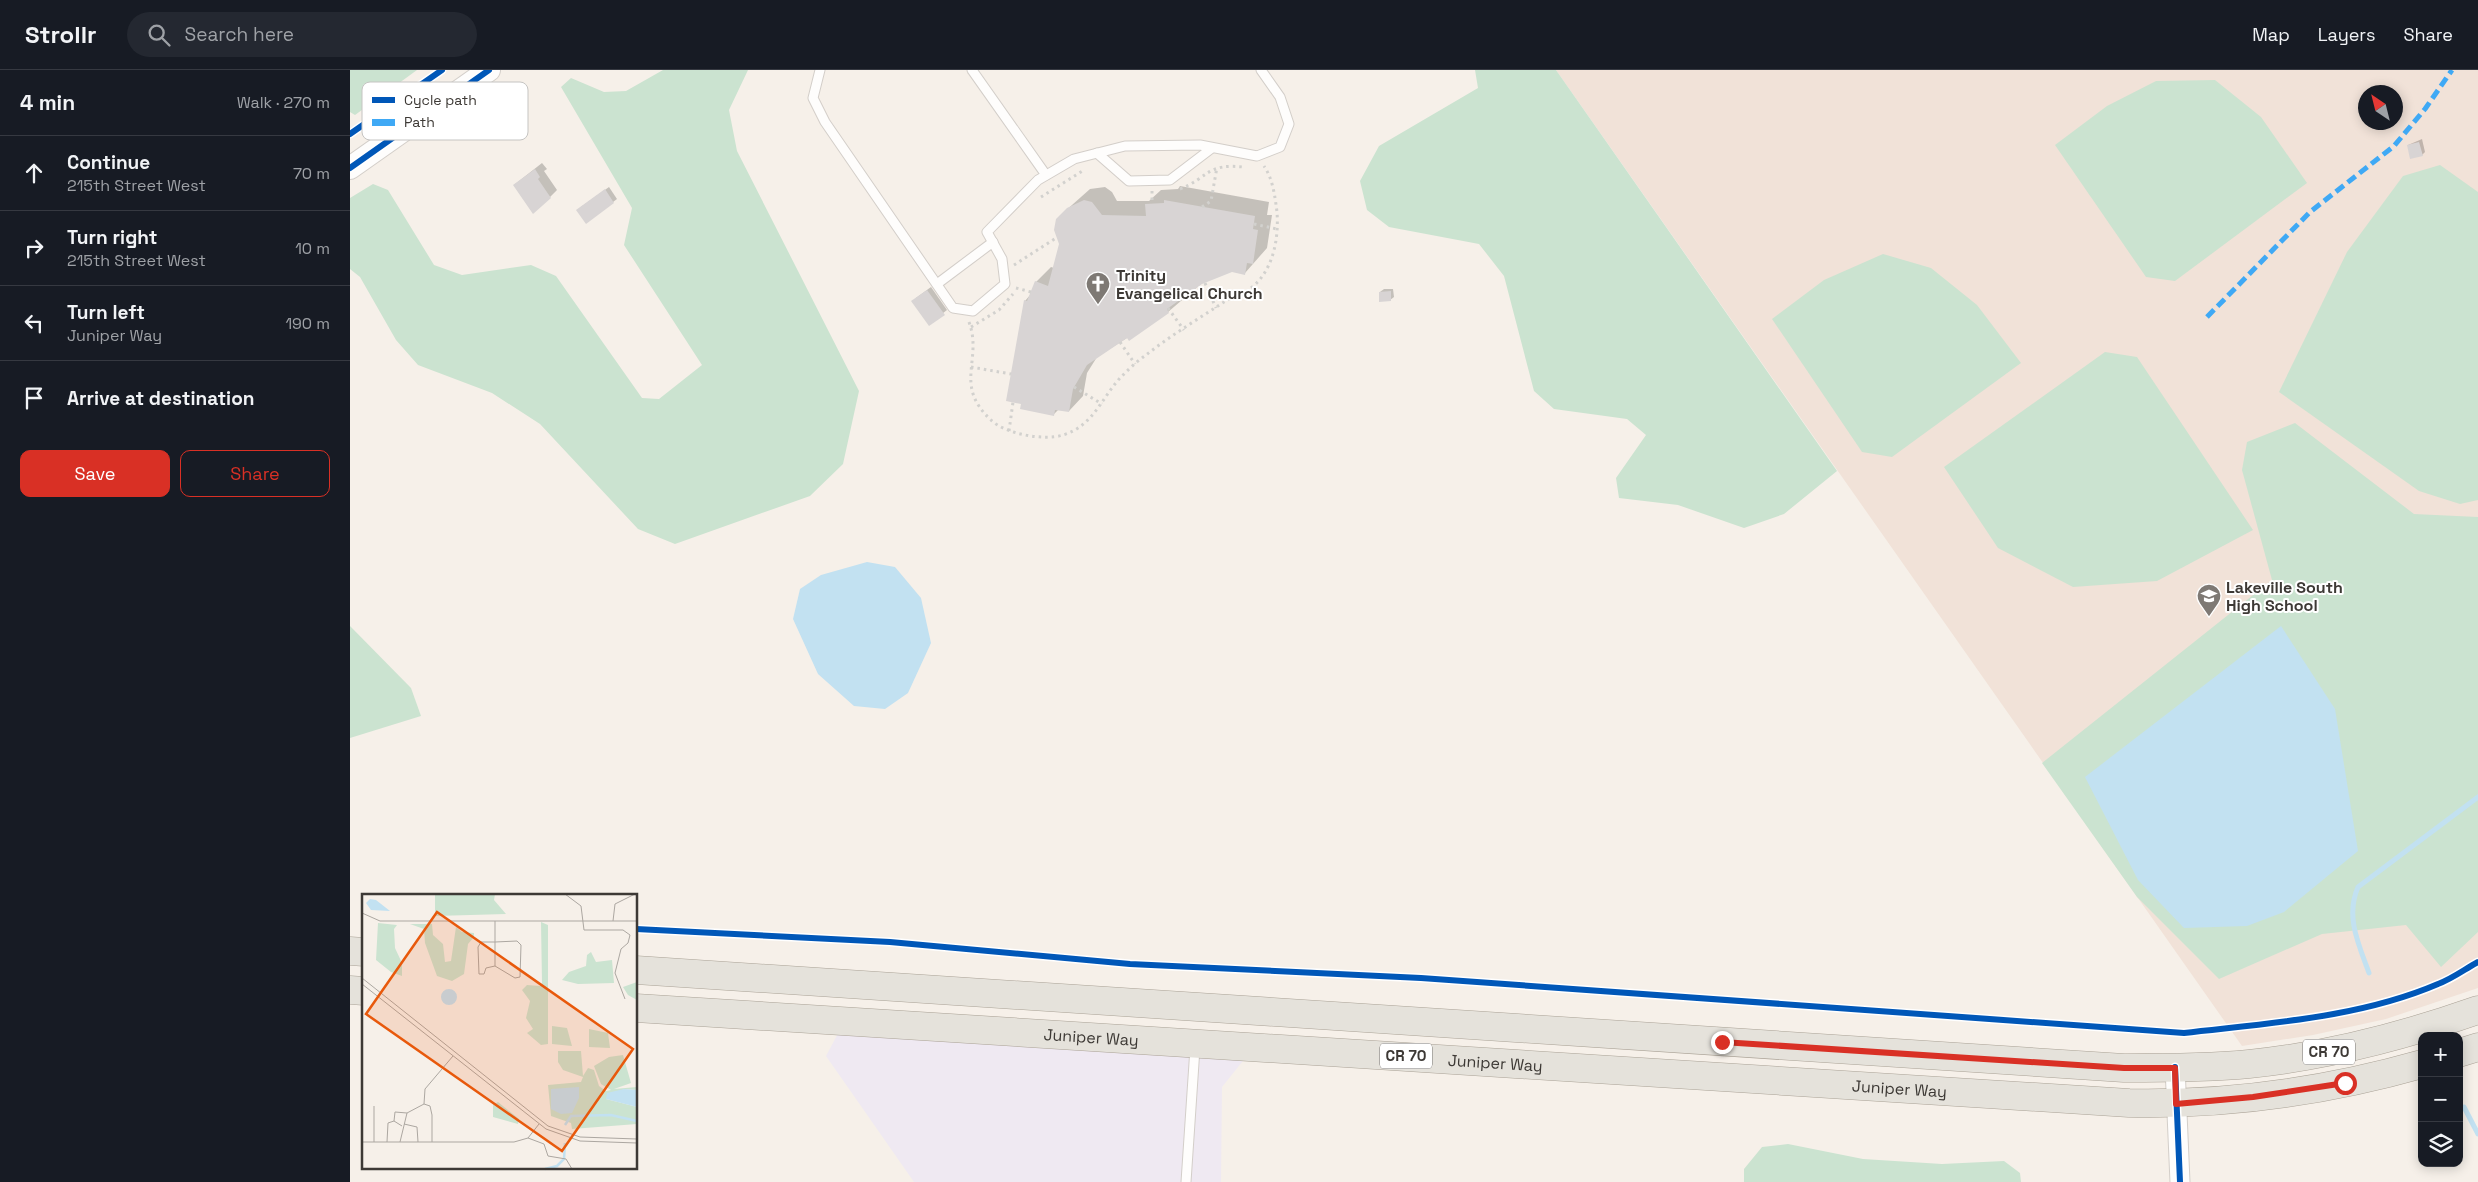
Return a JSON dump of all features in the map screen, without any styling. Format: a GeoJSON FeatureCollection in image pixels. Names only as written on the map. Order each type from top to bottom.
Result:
{"type":"FeatureCollection","features":[{"type":"Feature","properties":{"kind":"main road","name":"Juniper Way"},"geometry":{"type":"LineString","coordinates":[[638,970],[2124,1068],[2175,1068]]}},
{"type":"Feature","properties":{"kind":"main road","name":"Juniper Way"},"geometry":{"type":"LineString","coordinates":[[638,1008],[2176,1104]]}},
{"type":"Feature","properties":{"kind":"main road","name":"CR 70"},"geometry":{"type":"LineString","coordinates":[[2175,1068],[2249,1064],[2318,1054],[2381,1041],[2478,1010]]}},
{"type":"Feature","properties":{"kind":"main road"},"geometry":{"type":"LineString","coordinates":[[2463,1052],[2478,1047]]}},
{"type":"Feature","properties":{"kind":"main road","name":"CR 70"},"geometry":{"type":"LineString","coordinates":[[2176,1104],[2253,1097],[2330,1086],[2418,1065]]}},
{"type":"Feature","properties":{"kind":"street"},"geometry":{"type":"LineString","coordinates":[[472,82],[489,70]]}},
{"type":"Feature","properties":{"kind":"street"},"geometry":{"type":"LineString","coordinates":[[350,168],[390,140]]}},
{"type":"Feature","properties":{"kind":"street"},"geometry":{"type":"LineString","coordinates":[[2175,1068],[2180,1182]]}},
{"type":"Feature","properties":{"kind":"lane"},"geometry":{"type":"LineString","coordinates":[[820,70],[813,98],[825,122],[953,308],[973,311],[1005,284],[1002,259],[987,232],[1038,180],[1074,159],[1125,146],[1200,146],[1257,156],[1280,147],[1289,124],[1280,97],[1261,70]]}},
{"type":"Feature","properties":{"kind":"lane"},"geometry":{"type":"LineString","coordinates":[[972,70],[1046,175]]}},
{"type":"Feature","properties":{"kind":"lane"},"geometry":{"type":"LineString","coordinates":[[1097,153],[1129,182],[1170,180],[1212,148]]}},
{"type":"Feature","properties":{"kind":"lane"},"geometry":{"type":"LineString","coordinates":[[937,284],[993,242]]}},
{"type":"Feature","properties":{"kind":"lane"},"geometry":{"type":"LineString","coordinates":[[1186,1182],[1196,1043]]}},
{"type":"Feature","properties":{"kind":"path"},"geometry":{"type":"LineString","coordinates":[[965,310],[974,334],[969,383],[977,405],[992,422],[1009,431],[1034,436],[1061,436],[1077,429],[1093,416],[1120,378],[1135,364],[1216,308],[1251,289],[1263,275],[1273,255],[1278,229],[1275,194],[1265,167],[1257,156]]}},
{"type":"Feature","properties":{"kind":"path"},"geometry":{"type":"LineString","coordinates":[[1177,190],[1217,167],[1227,165],[1244,168]]}},
{"type":"Feature","properties":{"kind":"path"},"geometry":{"type":"LineString","coordinates":[[1202,207],[1211,201],[1217,167]]}},
{"type":"Feature","properties":{"kind":"path"},"geometry":{"type":"LineString","coordinates":[[1259,168],[1265,167]]}},
{"type":"Feature","properties":{"kind":"path"},"geometry":{"type":"LineString","coordinates":[[1040,198],[1067,179],[1085,170],[1094,169]]}},
{"type":"Feature","properties":{"kind":"path"},"geometry":{"type":"LineString","coordinates":[[1143,193],[1161,192]]}},
{"type":"Feature","properties":{"kind":"path"},"geometry":{"type":"LineString","coordinates":[[1254,224],[1278,229]]}},
{"type":"Feature","properties":{"kind":"path"},"geometry":{"type":"LineString","coordinates":[[1016,272],[1013,263],[1056,238]]}},
{"type":"Feature","properties":{"kind":"path"},"geometry":{"type":"LineString","coordinates":[[971,327],[999,310],[1011,298],[1017,283]]}},
{"type":"Feature","properties":{"kind":"path"},"geometry":{"type":"LineString","coordinates":[[1205,283],[1216,308]]}},
{"type":"Feature","properties":{"kind":"path"},"geometry":{"type":"LineString","coordinates":[[1016,288],[1031,292]]}},
{"type":"Feature","properties":{"kind":"path"},"geometry":{"type":"LineString","coordinates":[[1168,308],[1184,330]]}},
{"type":"Feature","properties":{"kind":"path"},"geometry":{"type":"LineString","coordinates":[[1120,342],[1135,364]]}},
{"type":"Feature","properties":{"kind":"path"},"geometry":{"type":"LineString","coordinates":[[971,368],[1011,374]]}},
{"type":"Feature","properties":{"kind":"path"},"geometry":{"type":"LineString","coordinates":[[1074,386],[1102,404]]}},
{"type":"Feature","properties":{"kind":"path"},"geometry":{"type":"LineString","coordinates":[[1009,431],[1013,402]]}},
{"type":"Feature","properties":{"kind":"shaded area","name":"Lakeville South High School"},"geometry":{"type":"Polygon","coordinates":[[[1556,70],[2478,70],[2478,988],[2386,1019],[2313,1035],[2242,1046],[1556,70]]]}},
{"type":"Feature","properties":{"kind":"shaded area"},"geometry":{"type":"Polygon","coordinates":[[[842,1026],[1255,1046],[1222,1087],[1221,1182],[914,1182],[826,1056],[842,1026]]]}},
{"type":"Feature","properties":{"kind":"green space"},"geometry":{"type":"Polygon","coordinates":[[[350,70],[417,70],[400,82],[362,82],[362,110],[355,115],[350,112],[350,70]]]}},
{"type":"Feature","properties":{"kind":"green space"},"geometry":{"type":"Polygon","coordinates":[[[663,70],[748,70],[729,110],[737,151],[859,391],[843,464],[810,496],[675,544],[638,529],[540,424],[492,393],[418,365],[396,340],[360,277],[350,269],[350,198],[373,184],[388,190],[434,265],[462,275],[531,265],[556,276],[642,398],[659,399],[702,365],[624,245],[632,208],[561,87],[571,78],[604,92],[626,91],[663,70]]]}},
{"type":"Feature","properties":{"kind":"green space"},"geometry":{"type":"Polygon","coordinates":[[[1475,70],[1556,70],[1837,471],[1784,514],[1744,528],[1678,505],[1619,498],[1616,478],[1646,435],[1627,419],[1554,409],[1534,391],[1504,276],[1479,244],[1389,227],[1367,210],[1360,181],[1379,146],[1478,88],[1475,70]]]}},
{"type":"Feature","properties":{"kind":"green space"},"geometry":{"type":"Polygon","coordinates":[[[2215,80],[2261,117],[2307,183],[2175,281],[2146,277],[2055,145],[2107,106],[2156,81],[2215,80]]]}},
{"type":"Feature","properties":{"kind":"green space"},"geometry":{"type":"Polygon","coordinates":[[[2440,165],[2478,192],[2478,500],[2460,504],[2419,491],[2279,392],[2347,252],[2403,176],[2440,165]]]}},
{"type":"Feature","properties":{"kind":"green space"},"geometry":{"type":"Polygon","coordinates":[[[1883,254],[1931,268],[1977,305],[2021,363],[1892,457],[1862,452],[1772,319],[1824,280],[1883,254]]]}},
{"type":"Feature","properties":{"kind":"green space"},"geometry":{"type":"Polygon","coordinates":[[[2105,352],[2137,357],[2253,530],[2157,581],[2073,587],[1998,548],[1944,467],[2105,352]]]}},
{"type":"Feature","properties":{"kind":"green space"},"geometry":{"type":"Polygon","coordinates":[[[2295,423],[2414,514],[2478,517],[2478,932],[2441,967],[2406,925],[2322,934],[2219,979],[2137,897],[2042,763],[2272,580],[2242,470],[2247,442],[2295,423]]]}},
{"type":"Feature","properties":{"kind":"green space"},"geometry":{"type":"Polygon","coordinates":[[[350,626],[411,688],[421,716],[350,738],[350,626]]]}},
{"type":"Feature","properties":{"kind":"green space"},"geometry":{"type":"Polygon","coordinates":[[[1788,1144],[1863,1159],[1942,1164],[2004,1161],[2020,1173],[2021,1182],[1744,1182],[1744,1169],[1762,1147],[1788,1144]]]}},
{"type":"Feature","properties":{"kind":"water"},"geometry":{"type":"Polygon","coordinates":[[[867,562],[895,567],[921,598],[931,643],[908,693],[885,709],[854,706],[818,674],[793,619],[800,589],[821,575],[867,562]]]}},
{"type":"Feature","properties":{"kind":"water"},"geometry":{"type":"Polygon","coordinates":[[[2281,626],[2335,709],[2358,851],[2284,912],[2247,926],[2184,928],[2138,880],[2085,777],[2281,626]]]}},
{"type":"Feature","properties":{"kind":"building"},"geometry":{"type":"Polygon","coordinates":[[[2419,142],[2423,156],[2410,159],[2407,145],[2419,142]]]}},
{"type":"Feature","properties":{"kind":"building"},"geometry":{"type":"Polygon","coordinates":[[[535,169],[540,177],[538,179],[551,198],[533,214],[513,185],[535,169]]]}},
{"type":"Feature","properties":{"kind":"building"},"geometry":{"type":"Polygon","coordinates":[[[605,189],[614,203],[586,224],[576,210],[605,189]]]}},
{"type":"Feature","properties":{"kind":"building","name":"Trinity Evangelical Church"},"geometry":{"type":"Polygon","coordinates":[[[1084,200],[1092,202],[1102,215],[1146,216],[1145,204],[1164,203],[1164,200],[1255,216],[1253,229],[1258,230],[1253,264],[1247,263],[1245,275],[1232,272],[1202,284],[1167,309],[1169,313],[1129,341],[1127,338],[1087,365],[1073,389],[1069,412],[1055,410],[1054,416],[1020,409],[1021,404],[1006,401],[1024,300],[1027,301],[1035,281],[1048,286],[1059,244],[1054,230],[1056,219],[1067,208],[1084,200]]]}},
{"type":"Feature","properties":{"kind":"building"},"geometry":{"type":"Polygon","coordinates":[[[927,290],[945,315],[929,326],[911,301],[927,290]]]}},
{"type":"Feature","properties":{"kind":"building"},"geometry":{"type":"Polygon","coordinates":[[[1391,291],[1391,301],[1379,302],[1379,292],[1391,291]]]}},
{"type":"Feature","properties":{"kind":"waterway"},"geometry":{"type":"LineString","coordinates":[[2369,973],[2353,920],[2354,898],[2358,887],[2478,797]]}},
{"type":"Feature","properties":{"kind":"waterway"},"geometry":{"type":"LineString","coordinates":[[2464,1107],[2478,1134]]}},
{"type":"Feature","properties":{"kind":"marked path"},"geometry":{"type":"LineString","coordinates":[[2207,317],[2310,212],[2394,146],[2425,109],[2452,70]]}},
{"type":"Feature","properties":{"kind":"cycle path"},"geometry":{"type":"LineString","coordinates":[[425,82],[442,70]]}},
{"type":"Feature","properties":{"kind":"cycle path"},"geometry":{"type":"LineString","coordinates":[[472,82],[489,70]]}},
{"type":"Feature","properties":{"kind":"cycle path"},"geometry":{"type":"LineString","coordinates":[[350,134],[362,126]]}},
{"type":"Feature","properties":{"kind":"cycle path"},"geometry":{"type":"LineString","coordinates":[[350,168],[390,140]]}},
{"type":"Feature","properties":{"kind":"cycle path"},"geometry":{"type":"LineString","coordinates":[[638,929],[890,942],[1130,964],[1421,978],[2184,1033],[2280,1022],[2377,1005],[2443,982],[2478,962]]}},
{"type":"Feature","properties":{"kind":"cycle path"},"geometry":{"type":"LineString","coordinates":[[2175,1067],[2180,1182]]}},
{"type":"Feature","properties":{"kind":"place","name":"Trinity Evangelical Church"},"geometry":{"type":"Point","coordinates":[1098,305]}},
{"type":"Feature","properties":{"kind":"place","name":"Lakeville South High School"},"geometry":{"type":"Point","coordinates":[2209,617]}},
{"type":"Feature","properties":{"kind":"route"},"geometry":{"type":"LineString","coordinates":[[1722,1042],[2124,1068],[2175,1068],[2176,1104],[2253,1097],[2345,1083]]}}]}
